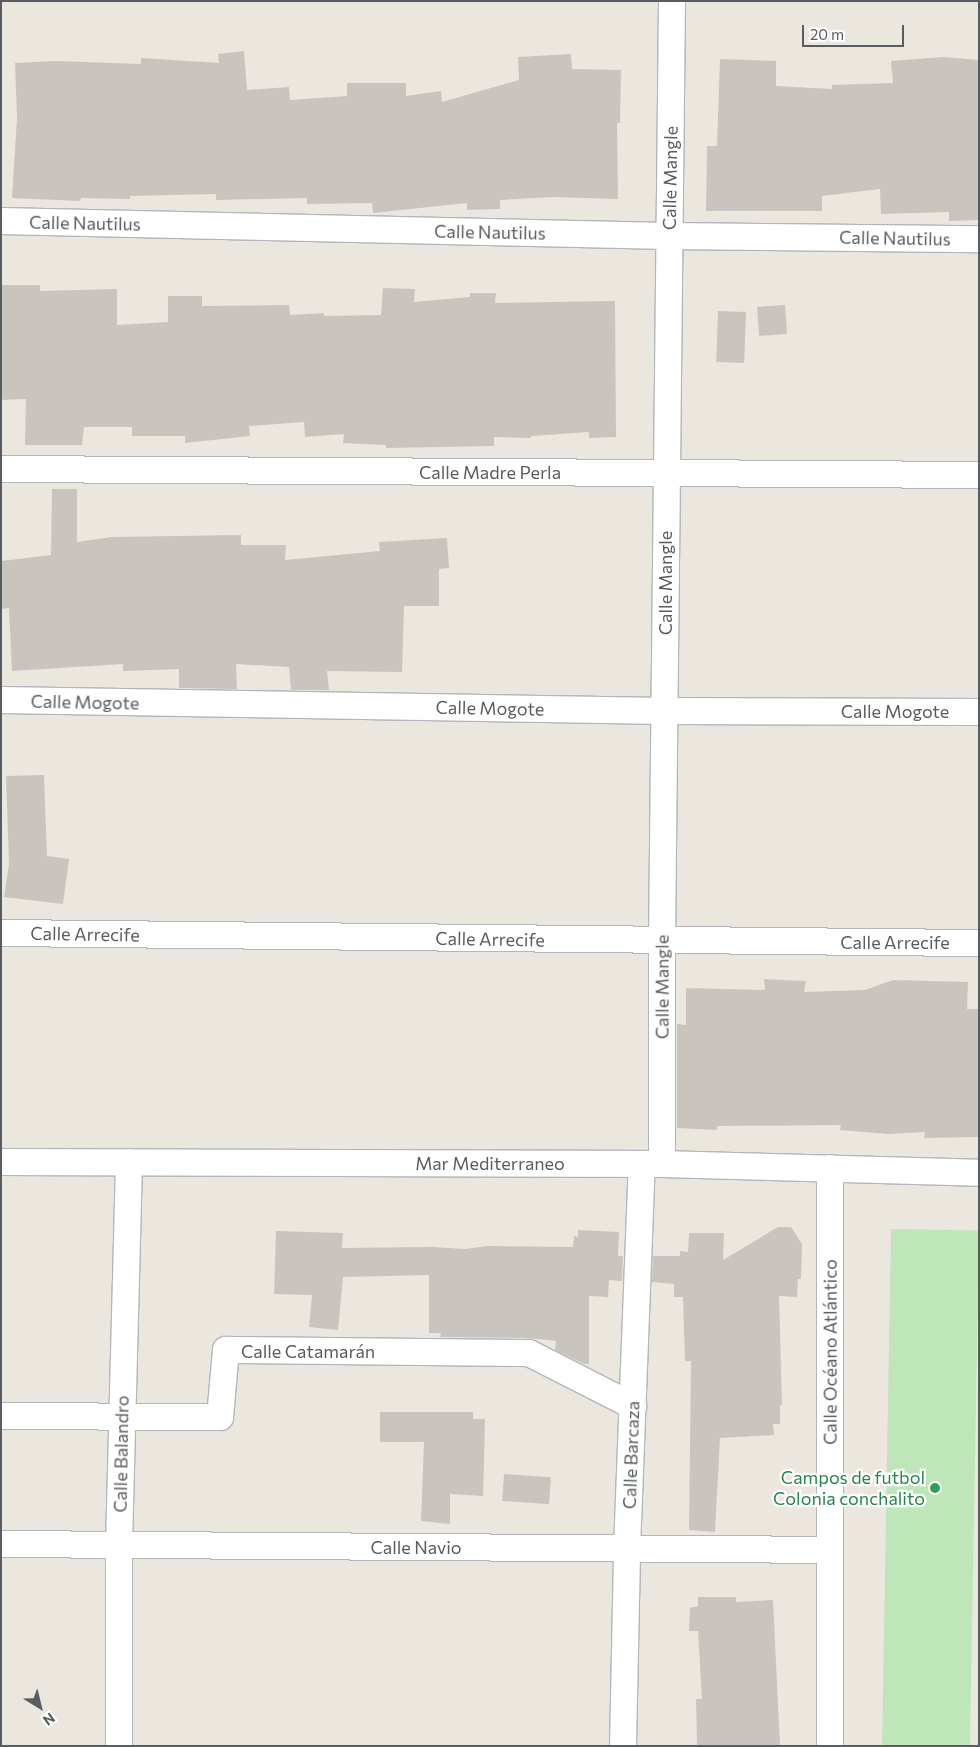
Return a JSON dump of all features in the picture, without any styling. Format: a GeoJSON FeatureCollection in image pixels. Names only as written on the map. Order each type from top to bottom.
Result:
{"type":"FeatureCollection","features":[{"type":"Feature","properties":{"kind":"street","name":"Calle Mangle"},"geometry":{"type":"LineString","coordinates":[[652,1164],[662,941],[672,1]]}},
{"type":"Feature","properties":{"kind":"street","name":"Calle Nautilus"},"geometry":{"type":"LineString","coordinates":[[1,221],[669,236],[979,239]]}},
{"type":"Feature","properties":{"kind":"street","name":"Calle Madre Perla"},"geometry":{"type":"LineString","coordinates":[[1,469],[979,475]]}},
{"type":"Feature","properties":{"kind":"street","name":"Calle Mogote"},"geometry":{"type":"LineString","coordinates":[[1,700],[665,711],[979,712]]}},
{"type":"Feature","properties":{"kind":"street","name":"Calle Arrecife"},"geometry":{"type":"LineString","coordinates":[[1,933],[979,943]]}},
{"type":"Feature","properties":{"kind":"street","name":"Mar Mediterraneo"},"geometry":{"type":"LineString","coordinates":[[1,1162],[652,1164],[979,1173]]}},
{"type":"Feature","properties":{"kind":"street","name":"Calle Balandro"},"geometry":{"type":"LineString","coordinates":[[120,1746],[119,1545],[129,1162]]}},
{"type":"Feature","properties":{"kind":"street","name":"Calle Barcaza"},"geometry":{"type":"LineString","coordinates":[[623,1746],[627,1549],[633,1406],[652,1164]]}},
{"type":"Feature","properties":{"kind":"street","name":"Calle Océano Atlántico"},"geometry":{"type":"LineString","coordinates":[[830,1168],[830,1746]]}},
{"type":"Feature","properties":{"kind":"street","name":"Calle Catamarán"},"geometry":{"type":"LineString","coordinates":[[1,1416],[220,1417],[226,1350],[529,1353],[633,1406]]}},
{"type":"Feature","properties":{"kind":"street","name":"Calle Navio"},"geometry":{"type":"LineString","coordinates":[[1,1544],[830,1550]]}},
{"type":"Feature","properties":{"kind":"green space","name":"Campos de futbol Colonia conchalito"},"geometry":{"type":"Polygon","coordinates":[[[891,1229],[979,1231],[970,1746],[882,1746],[891,1229]]]}},
{"type":"Feature","properties":{"kind":"building"},"geometry":{"type":"Polygon","coordinates":[[[244,51],[247,90],[289,87],[290,100],[347,96],[347,83],[406,83],[406,96],[441,91],[442,102],[519,80],[518,57],[571,54],[572,69],[621,70],[620,123],[617,123],[618,199],[553,197],[500,200],[500,209],[467,210],[467,203],[373,213],[372,203],[307,204],[307,198],[216,200],[216,194],[130,196],[130,199],[81,198],[80,201],[12,198],[17,118],[15,63],[56,61],[141,64],[141,58],[219,63],[218,54],[244,51]]]}},
{"type":"Feature","properties":{"kind":"building"},"geometry":{"type":"Polygon","coordinates":[[[943,57],[979,60],[979,220],[949,221],[949,212],[881,214],[880,189],[822,196],[822,211],[706,211],[707,146],[717,146],[720,59],[776,61],[776,86],[832,89],[832,85],[893,83],[891,61],[943,57]]]}},
{"type":"Feature","properties":{"kind":"building"},"geometry":{"type":"Polygon","coordinates":[[[1,285],[40,285],[40,291],[117,289],[117,325],[168,322],[168,296],[202,296],[202,306],[289,305],[290,315],[324,313],[324,316],[381,315],[383,288],[415,289],[414,302],[470,297],[470,293],[496,293],[495,303],[615,301],[616,437],[589,438],[589,432],[531,436],[531,438],[494,437],[494,446],[386,448],[386,445],[343,443],[344,434],[305,437],[304,422],[249,426],[250,436],[185,443],[185,436],[132,436],[132,427],[84,427],[82,445],[25,445],[26,399],[1,400],[1,285]]]}},
{"type":"Feature","properties":{"kind":"building"},"geometry":{"type":"Polygon","coordinates":[[[785,305],[787,334],[759,336],[757,307],[785,305]]]}},
{"type":"Feature","properties":{"kind":"building"},"geometry":{"type":"Polygon","coordinates":[[[718,311],[746,312],[744,363],[716,362],[718,311]]]}},
{"type":"Feature","properties":{"kind":"building"},"geometry":{"type":"Polygon","coordinates":[[[52,489],[77,489],[77,542],[112,537],[241,535],[241,545],[286,545],[285,560],[380,551],[379,542],[447,538],[449,568],[439,569],[439,606],[404,606],[402,672],[327,671],[329,690],[291,690],[289,667],[236,664],[237,689],[179,688],[179,669],[123,671],[123,664],[12,671],[9,608],[1,609],[1,561],[51,555],[52,489]]]}},
{"type":"Feature","properties":{"kind":"building"},"geometry":{"type":"Polygon","coordinates":[[[44,775],[47,856],[69,859],[63,904],[4,897],[9,864],[6,776],[44,775]]]}},
{"type":"Feature","properties":{"kind":"building"},"geometry":{"type":"Polygon","coordinates":[[[764,979],[806,981],[804,992],[865,990],[893,980],[968,982],[967,1009],[979,1009],[979,1137],[924,1138],[925,1132],[888,1134],[840,1130],[841,1125],[717,1126],[717,1130],[677,1128],[677,1024],[686,1025],[686,988],[765,990],[764,979]]]}},
{"type":"Feature","properties":{"kind":"building"},"geometry":{"type":"Polygon","coordinates":[[[778,1227],[791,1227],[802,1244],[801,1279],[798,1279],[797,1297],[779,1296],[782,1405],[780,1405],[780,1424],[773,1424],[774,1435],[720,1438],[715,1532],[689,1530],[691,1361],[685,1361],[683,1297],[674,1297],[674,1284],[652,1282],[653,1256],[680,1256],[680,1251],[688,1252],[689,1233],[724,1233],[723,1260],[778,1227]]]}},
{"type":"Feature","properties":{"kind":"building"},"geometry":{"type":"Polygon","coordinates":[[[578,1230],[619,1232],[618,1256],[623,1256],[622,1281],[609,1280],[608,1297],[589,1296],[589,1364],[584,1364],[555,1350],[556,1341],[529,1338],[440,1337],[441,1333],[429,1333],[429,1275],[343,1277],[338,1330],[309,1327],[312,1295],[274,1294],[276,1231],[343,1233],[342,1248],[432,1247],[465,1249],[488,1246],[573,1247],[574,1236],[578,1237],[578,1230]]]}},
{"type":"Feature","properties":{"kind":"building"},"geometry":{"type":"Polygon","coordinates":[[[380,1412],[473,1412],[473,1419],[485,1419],[483,1496],[450,1494],[450,1524],[421,1521],[424,1442],[380,1442],[380,1412]]]}},
{"type":"Feature","properties":{"kind":"building"},"geometry":{"type":"Polygon","coordinates":[[[504,1474],[551,1477],[549,1504],[502,1501],[504,1474]]]}},
{"type":"Feature","properties":{"kind":"building"},"geometry":{"type":"Polygon","coordinates":[[[698,1597],[736,1597],[736,1602],[773,1600],[780,1746],[697,1746],[696,1699],[702,1699],[698,1631],[689,1631],[690,1608],[698,1606],[698,1597]]]}},
{"type":"Feature","properties":{"kind":"place","name":"Campos de futbol Colonia conchalito"},"geometry":{"type":"Point","coordinates":[935,1488]}}]}
